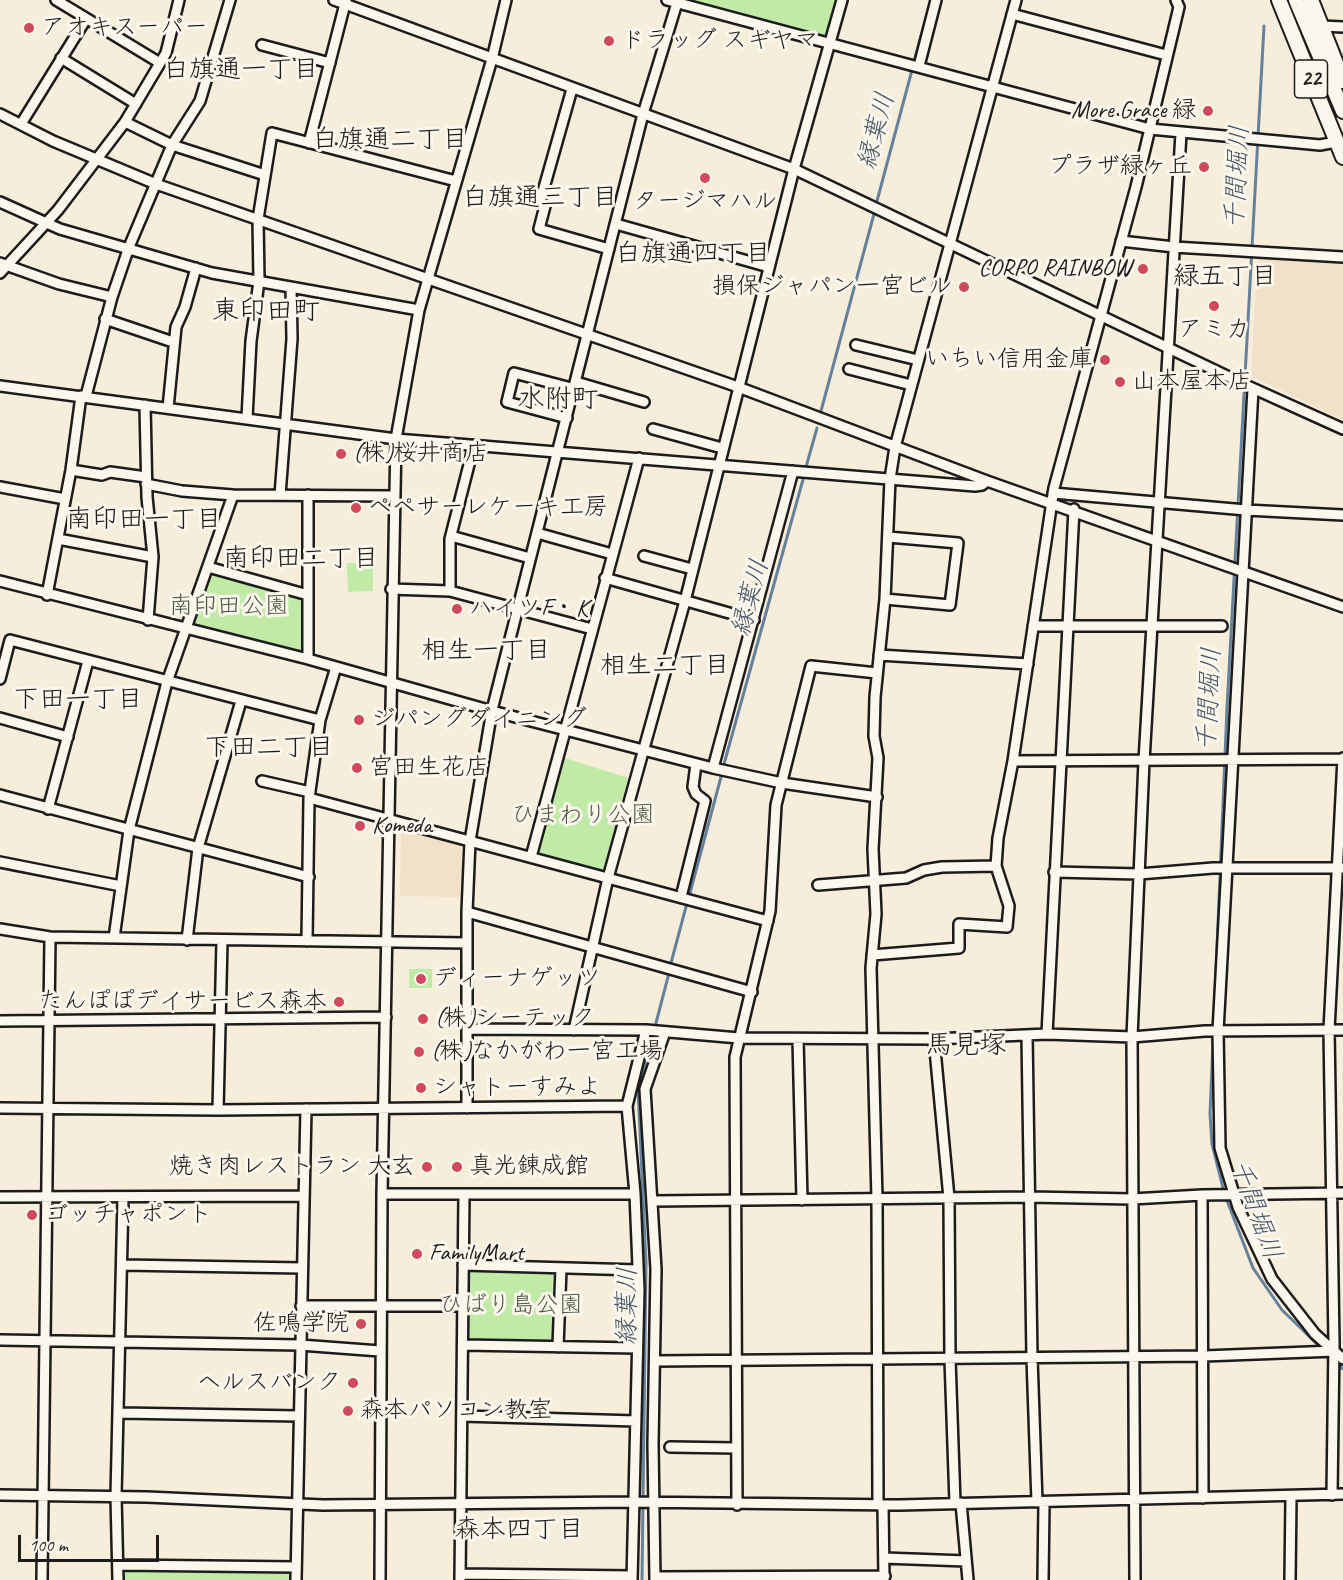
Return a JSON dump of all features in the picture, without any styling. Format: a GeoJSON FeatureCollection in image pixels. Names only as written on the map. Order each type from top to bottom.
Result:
{"type":"FeatureCollection","features":[{"type":"Feature","properties":{"kind":"highway","name":"22"},"geometry":{"type":"LineString","coordinates":[[1279,0],[1343,158]]}},
{"type":"Feature","properties":{"kind":"highway"},"geometry":{"type":"LineString","coordinates":[[1296,0],[1343,111]]}},
{"type":"Feature","properties":{"kind":"highway","name":"22"},"geometry":{"type":"LineString","coordinates":[[1311,0],[1342,78]]}},
{"type":"Feature","properties":{"kind":"street"},"geometry":{"type":"LineString","coordinates":[[56,0],[160,63]]}},
{"type":"Feature","properties":{"kind":"street"},"geometry":{"type":"LineString","coordinates":[[112,297],[2,267],[58,210],[125,122],[166,53],[179,0]]}},
{"type":"Feature","properties":{"kind":"street"},"geometry":{"type":"LineString","coordinates":[[47,595],[83,396],[112,297],[129,247],[172,146],[200,100],[230,0]]}},
{"type":"Feature","properties":{"kind":"street"},"geometry":{"type":"LineString","coordinates":[[334,0],[346,2],[492,59],[794,169],[1343,429]]}},
{"type":"Feature","properties":{"kind":"street"},"geometry":{"type":"LineString","coordinates":[[380,1580],[382,1194],[391,590],[396,439],[419,310],[492,59],[506,0]]}},
{"type":"Feature","properties":{"kind":"street"},"geometry":{"type":"LineString","coordinates":[[667,0],[1149,129],[1320,146],[1336,142]]}},
{"type":"Feature","properties":{"kind":"street"},"geometry":{"type":"LineString","coordinates":[[574,1030],[608,878],[685,601],[717,465],[794,169],[842,0]]}},
{"type":"Feature","properties":{"kind":"street"},"geometry":{"type":"LineString","coordinates":[[918,66],[936,0]]}},
{"type":"Feature","properties":{"kind":"street"},"geometry":{"type":"LineString","coordinates":[[665,1032],[645,1089],[654,1201],[656,1269],[652,1502],[655,1578],[884,1578],[877,1359],[877,1199],[872,955],[876,914],[873,849],[879,758],[874,736],[885,599],[890,479],[895,447],[911,386],[1016,0]]}},
{"type":"Feature","properties":{"kind":"street"},"geometry":{"type":"LineString","coordinates":[[872,955],[959,948],[959,924],[1006,927],[1009,906],[996,866],[998,838],[1013,761],[1052,498],[1102,315],[1149,129],[1179,7],[1176,0]]}},
{"type":"Feature","properties":{"kind":"street"},"geometry":{"type":"LineString","coordinates":[[309,143],[346,2]]}},
{"type":"Feature","properties":{"kind":"street"},"geometry":{"type":"LineString","coordinates":[[467,1108],[467,912],[470,841],[492,711],[643,114],[678,3]]}},
{"type":"Feature","properties":{"kind":"street"},"geometry":{"type":"LineString","coordinates":[[1012,14],[1166,55]]}},
{"type":"Feature","properties":{"kind":"street"},"geometry":{"type":"LineString","coordinates":[[21,124],[86,19]]}},
{"type":"Feature","properties":{"kind":"street"},"geometry":{"type":"LineString","coordinates":[[1321,26],[1343,27]]}},
{"type":"Feature","properties":{"kind":"street"},"geometry":{"type":"LineString","coordinates":[[262,45],[330,63]]}},
{"type":"Feature","properties":{"kind":"street"},"geometry":{"type":"LineString","coordinates":[[61,58],[136,104]]}},
{"type":"Feature","properties":{"kind":"street"},"geometry":{"type":"LineString","coordinates":[[572,88],[540,202],[545,207],[539,229],[609,249]]}},
{"type":"Feature","properties":{"kind":"street"},"geometry":{"type":"LineString","coordinates":[[0,114],[95,159],[156,184],[428,281],[738,387],[987,481],[1052,498],[1074,509],[1343,607]]}},
{"type":"Feature","properties":{"kind":"street"},"geometry":{"type":"LineString","coordinates":[[125,122],[172,146],[265,175]]}},
{"type":"Feature","properties":{"kind":"street"},"geometry":{"type":"LineString","coordinates":[[247,418],[251,340],[260,281],[258,219],[272,133],[456,181]]}},
{"type":"Feature","properties":{"kind":"street"},"geometry":{"type":"LineString","coordinates":[[1135,1580],[1132,1037],[1144,761],[1180,133]]}},
{"type":"Feature","properties":{"kind":"street"},"geometry":{"type":"LineString","coordinates":[[0,202],[46,222],[196,268],[419,310]]}},
{"type":"Feature","properties":{"kind":"street"},"geometry":{"type":"LineString","coordinates":[[616,224],[769,267]]}},
{"type":"Feature","properties":{"kind":"street"},"geometry":{"type":"LineString","coordinates":[[1121,241],[1174,247],[1343,257]]}},
{"type":"Feature","properties":{"kind":"street"},"geometry":{"type":"LineString","coordinates":[[168,408],[173,342],[196,268]]}},
{"type":"Feature","properties":{"kind":"street"},"geometry":{"type":"LineString","coordinates":[[280,495],[292,339],[291,287]]}},
{"type":"Feature","properties":{"kind":"street"},"geometry":{"type":"LineString","coordinates":[[105,320],[173,342]]}},
{"type":"Feature","properties":{"kind":"street"},"geometry":{"type":"LineString","coordinates":[[856,345],[918,360]]}},
{"type":"Feature","properties":{"kind":"street"},"geometry":{"type":"LineString","coordinates":[[849,369],[911,386]]}},
{"type":"Feature","properties":{"kind":"street"},"geometry":{"type":"LineString","coordinates":[[567,418],[507,402],[514,373],[644,402]]}},
{"type":"Feature","properties":{"kind":"street"},"geometry":{"type":"LineString","coordinates":[[0,386],[396,439],[975,486],[987,481]]}},
{"type":"Feature","properties":{"kind":"street"},"geometry":{"type":"LineString","coordinates":[[1248,386],[1241,510],[1242,571],[1221,868],[1217,1031],[1220,1148],[1231,1194],[1272,1279],[1315,1335],[1339,1352],[1343,1359]]}},
{"type":"Feature","properties":{"kind":"street"},"geometry":{"type":"LineString","coordinates":[[146,405],[146,480],[153,557],[148,620]]}},
{"type":"Feature","properties":{"kind":"street"},"geometry":{"type":"LineString","coordinates":[[653,429],[722,448]]}},
{"type":"Feature","properties":{"kind":"street"},"geometry":{"type":"LineString","coordinates":[[450,591],[451,536],[474,445]]}},
{"type":"Feature","properties":{"kind":"street"},"geometry":{"type":"LineString","coordinates":[[531,857],[639,458]]}},
{"type":"Feature","properties":{"kind":"street"},"geometry":{"type":"LineString","coordinates":[[71,470],[102,475],[110,472],[182,491],[233,495],[394,496]]}},
{"type":"Feature","properties":{"kind":"street"},"geometry":{"type":"LineString","coordinates":[[713,768],[793,471]]}},
{"type":"Feature","properties":{"kind":"street"},"geometry":{"type":"LineString","coordinates":[[0,487],[65,499]]}},
{"type":"Feature","properties":{"kind":"street"},"geometry":{"type":"LineString","coordinates":[[114,938],[129,830],[167,682],[233,495]]}},
{"type":"Feature","properties":{"kind":"street"},"geometry":{"type":"LineString","coordinates":[[308,495],[308,659]]}},
{"type":"Feature","properties":{"kind":"street"},"geometry":{"type":"LineString","coordinates":[[1052,498],[1159,501],[1241,510],[1343,515]]}},
{"type":"Feature","properties":{"kind":"street"},"geometry":{"type":"LineString","coordinates":[[1047,1034],[1074,509]]}},
{"type":"Feature","properties":{"kind":"street"},"geometry":{"type":"LineString","coordinates":[[537,533],[612,554]]}},
{"type":"Feature","properties":{"kind":"street"},"geometry":{"type":"LineString","coordinates":[[451,536],[530,558]]}},
{"type":"Feature","properties":{"kind":"street"},"geometry":{"type":"LineString","coordinates":[[885,599],[950,605],[958,543],[888,537]]}},
{"type":"Feature","properties":{"kind":"street"},"geometry":{"type":"LineString","coordinates":[[58,539],[153,557]]}},
{"type":"Feature","properties":{"kind":"street"},"geometry":{"type":"LineString","coordinates":[[644,556],[692,569]]}},
{"type":"Feature","properties":{"kind":"street"},"geometry":{"type":"LineString","coordinates":[[207,567],[308,595]]}},
{"type":"Feature","properties":{"kind":"street"},"geometry":{"type":"LineString","coordinates":[[605,578],[754,620]]}},
{"type":"Feature","properties":{"kind":"street"},"geometry":{"type":"LineString","coordinates":[[0,581],[47,595],[308,659],[492,711],[696,764],[782,783],[877,797]]}},
{"type":"Feature","properties":{"kind":"street"},"geometry":{"type":"LineString","coordinates":[[391,590],[450,591],[592,629]]}},
{"type":"Feature","properties":{"kind":"street"},"geometry":{"type":"LineString","coordinates":[[1033,626],[1152,624],[1222,626]]}},
{"type":"Feature","properties":{"kind":"street"},"geometry":{"type":"LineString","coordinates":[[0,679],[10,640],[320,720]]}},
{"type":"Feature","properties":{"kind":"street"},"geometry":{"type":"LineString","coordinates":[[879,655],[1028,664]]}},
{"type":"Feature","properties":{"kind":"street"},"geometry":{"type":"LineString","coordinates":[[48,809],[88,661]]}},
{"type":"Feature","properties":{"kind":"street"},"geometry":{"type":"LineString","coordinates":[[737,1504],[734,1361],[735,1057],[768,921],[776,805],[811,666],[852,668],[878,673]]}},
{"type":"Feature","properties":{"kind":"street"},"geometry":{"type":"LineString","coordinates":[[308,941],[309,795],[320,720],[336,667]]}},
{"type":"Feature","properties":{"kind":"street"},"geometry":{"type":"LineString","coordinates":[[187,940],[198,848],[241,701]]}},
{"type":"Feature","properties":{"kind":"street"},"geometry":{"type":"LineString","coordinates":[[0,718],[68,736]]}},
{"type":"Feature","properties":{"kind":"street"},"geometry":{"type":"LineString","coordinates":[[1013,761],[1343,758],[1340,868],[1329,1030],[1332,1193],[1339,1352],[1332,1495]]}},
{"type":"Feature","properties":{"kind":"street"},"geometry":{"type":"LineString","coordinates":[[681,897],[705,801],[696,794],[693,787],[696,764]]}},
{"type":"Feature","properties":{"kind":"street"},"geometry":{"type":"LineString","coordinates":[[262,781],[389,820],[768,921]]}},
{"type":"Feature","properties":{"kind":"street"},"geometry":{"type":"LineString","coordinates":[[0,795],[309,877]]}},
{"type":"Feature","properties":{"kind":"street"},"geometry":{"type":"LineString","coordinates":[[0,862],[121,886]]}},
{"type":"Feature","properties":{"kind":"street"},"geometry":{"type":"LineString","coordinates":[[818,885],[906,878],[924,870],[942,867],[996,866]]}},
{"type":"Feature","properties":{"kind":"street"},"geometry":{"type":"LineString","coordinates":[[1054,872],[1139,874],[1221,868],[1340,868]]}},
{"type":"Feature","properties":{"kind":"street"},"geometry":{"type":"LineString","coordinates":[[467,912],[752,992]]}},
{"type":"Feature","properties":{"kind":"street"},"geometry":{"type":"LineString","coordinates":[[0,929],[50,937],[467,943]]}},
{"type":"Feature","properties":{"kind":"street"},"geometry":{"type":"LineString","coordinates":[[42,1580],[50,937]]}},
{"type":"Feature","properties":{"kind":"street"},"geometry":{"type":"LineString","coordinates":[[218,1110],[222,941]]}},
{"type":"Feature","properties":{"kind":"street"},"geometry":{"type":"LineString","coordinates":[[0,1021],[386,1017]]}},
{"type":"Feature","properties":{"kind":"street"},"geometry":{"type":"LineString","coordinates":[[467,1029],[646,1030],[740,1038],[798,1039],[934,1039],[1047,1034],[1132,1037],[1204,1031],[1343,1030]]}},
{"type":"Feature","properties":{"kind":"street"},"geometry":{"type":"LineString","coordinates":[[464,1194],[460,1577],[632,1578],[638,1270],[635,1194],[627,1106],[646,1030]]}},
{"type":"Feature","properties":{"kind":"street"},"geometry":{"type":"LineString","coordinates":[[1027,1035],[1032,1358],[1041,1502],[1043,1580]]}},
{"type":"Feature","properties":{"kind":"street"},"geometry":{"type":"LineString","coordinates":[[798,1039],[802,1200]]}},
{"type":"Feature","properties":{"kind":"street"},"geometry":{"type":"LineString","coordinates":[[934,1039],[949,1198],[950,1359],[958,1503],[968,1580]]}},
{"type":"Feature","properties":{"kind":"street"},"geometry":{"type":"LineString","coordinates":[[0,1108],[218,1110],[627,1106]]}},
{"type":"Feature","properties":{"kind":"street"},"geometry":{"type":"LineString","coordinates":[[296,1580],[306,1109]]}},
{"type":"Feature","properties":{"kind":"street"},"geometry":{"type":"LineString","coordinates":[[654,1201],[734,1202],[1030,1197],[1132,1199],[1214,1194],[1343,1193]]}},
{"type":"Feature","properties":{"kind":"street"},"geometry":{"type":"LineString","coordinates":[[382,1194],[635,1194]]}},
{"type":"Feature","properties":{"kind":"street"},"geometry":{"type":"LineString","coordinates":[[1202,1195],[1203,1498]]}},
{"type":"Feature","properties":{"kind":"street"},"geometry":{"type":"LineString","coordinates":[[0,1197],[303,1197]]}},
{"type":"Feature","properties":{"kind":"street"},"geometry":{"type":"LineString","coordinates":[[118,1580],[116,1496],[122,1341],[123,1198]]}},
{"type":"Feature","properties":{"kind":"street"},"geometry":{"type":"LineString","coordinates":[[463,1265],[638,1270]]}},
{"type":"Feature","properties":{"kind":"street"},"geometry":{"type":"LineString","coordinates":[[122,1266],[302,1268]]}},
{"type":"Feature","properties":{"kind":"street"},"geometry":{"type":"LineString","coordinates":[[558,1347],[561,1268]]}},
{"type":"Feature","properties":{"kind":"street"},"geometry":{"type":"LineString","coordinates":[[301,1306],[463,1306]]}},
{"type":"Feature","properties":{"kind":"street"},"geometry":{"type":"LineString","coordinates":[[0,1340],[300,1345],[380,1351]]}},
{"type":"Feature","properties":{"kind":"street"},"geometry":{"type":"LineString","coordinates":[[463,1345],[637,1348]]}},
{"type":"Feature","properties":{"kind":"street"},"geometry":{"type":"LineString","coordinates":[[655,1361],[1204,1356],[1339,1352]]}},
{"type":"Feature","properties":{"kind":"street"},"geometry":{"type":"LineString","coordinates":[[120,1413],[299,1416]]}},
{"type":"Feature","properties":{"kind":"street"},"geometry":{"type":"LineString","coordinates":[[462,1416],[636,1421]]}},
{"type":"Feature","properties":{"kind":"street"},"geometry":{"type":"LineString","coordinates":[[670,1447],[736,1448]]}},
{"type":"Feature","properties":{"kind":"street"},"geometry":{"type":"LineString","coordinates":[[0,1495],[296,1501],[323,1504],[634,1502],[881,1504],[1041,1502],[1136,1497],[1291,1497],[1343,1494]]}},
{"type":"Feature","properties":{"kind":"street"},"geometry":{"type":"LineString","coordinates":[[1290,1580],[1291,1497]]}},
{"type":"Feature","properties":{"kind":"street"},"geometry":{"type":"LineString","coordinates":[[884,1558],[966,1561]]}},
{"type":"Feature","properties":{"kind":"street"},"geometry":{"type":"LineString","coordinates":[[119,1565],[296,1567]]}},
{"type":"Feature","properties":{"kind":"shaded area"},"geometry":{"type":"Polygon","coordinates":[[[1258,251],[1343,257],[1343,420],[1251,376],[1258,251]]]}},
{"type":"Feature","properties":{"kind":"shaded area"},"geometry":{"type":"Polygon","coordinates":[[[405,827],[461,842],[463,897],[400,896],[401,832],[405,827]]]}},
{"type":"Feature","properties":{"kind":"green space"},"geometry":{"type":"Polygon","coordinates":[[[682,0],[841,0],[830,40],[682,0]]]}},
{"type":"Feature","properties":{"kind":"green space"},"geometry":{"type":"Polygon","coordinates":[[[347,563],[373,563],[373,591],[348,592],[347,563]]]}},
{"type":"Feature","properties":{"kind":"green space","name":"南印田公園"},"geometry":{"type":"Polygon","coordinates":[[[210,573],[303,599],[304,650],[301,653],[194,627],[210,573]]]}},
{"type":"Feature","properties":{"kind":"green space","name":"ひまわり公園"},"geometry":{"type":"Polygon","coordinates":[[[562,757],[628,778],[603,871],[537,854],[562,757]]]}},
{"type":"Feature","properties":{"kind":"green space","name":"ディーナゲッツ"},"geometry":{"type":"Polygon","coordinates":[[[409,969],[432,969],[432,988],[409,988],[409,969]]]}},
{"type":"Feature","properties":{"kind":"green space","name":"ひばり島公園"},"geometry":{"type":"Polygon","coordinates":[[[469,1271],[553,1273],[552,1342],[469,1340],[469,1271]]]}},
{"type":"Feature","properties":{"kind":"green space"},"geometry":{"type":"Polygon","coordinates":[[[123,1565],[296,1567],[296,1580],[122,1580],[123,1565]]]}},
{"type":"Feature","properties":{"kind":"waterway","name":"縁葉川"},"geometry":{"type":"LineString","coordinates":[[915,58],[931,0]]}},
{"type":"Feature","properties":{"kind":"waterway","name":"千間堀川"},"geometry":{"type":"LineString","coordinates":[[1224,1192],[1212,1144],[1210,1114],[1227,708],[1264,26]]}},
{"type":"Feature","properties":{"kind":"waterway","name":"縁葉川"},"geometry":{"type":"LineString","coordinates":[[877,201],[912,70]]}},
{"type":"Feature","properties":{"kind":"waterway","name":"縁葉川"},"geometry":{"type":"LineString","coordinates":[[821,411],[874,214]]}},
{"type":"Feature","properties":{"kind":"waterway","name":"縁葉川"},"geometry":{"type":"LineString","coordinates":[[806,467],[817,428]]}},
{"type":"Feature","properties":{"kind":"waterway","name":"縁葉川"},"geometry":{"type":"LineString","coordinates":[[724,764],[804,476]]}},
{"type":"Feature","properties":{"kind":"waterway","name":"縁葉川"},"geometry":{"type":"LineString","coordinates":[[690,893],[721,777]]}},
{"type":"Feature","properties":{"kind":"waterway","name":"縁葉川"},"geometry":{"type":"LineString","coordinates":[[671,963],[687,903]]}},
{"type":"Feature","properties":{"kind":"waterway","name":"縁葉川"},"geometry":{"type":"LineString","coordinates":[[656,1023],[669,973]]}},
{"type":"Feature","properties":{"kind":"waterway","name":"縁葉川"},"geometry":{"type":"LineString","coordinates":[[642,1580],[646,1262],[638,1088],[653,1034]]}},
{"type":"Feature","properties":{"kind":"waterway","name":"千間堀川"},"geometry":{"type":"LineString","coordinates":[[1226,1198],[1253,1268],[1282,1310],[1316,1343]]}},
{"type":"Feature","properties":{"kind":"waterway","name":"千間堀川"},"geometry":{"type":"LineString","coordinates":[[1338,1365],[1343,1369]]}},
{"type":"Feature","properties":{"kind":"place","name":"アオキスーパー"},"geometry":{"type":"Point","coordinates":[29,28]}},
{"type":"Feature","properties":{"kind":"place","name":"ドラッグ スギヤマ"},"geometry":{"type":"Point","coordinates":[609,41]}},
{"type":"Feature","properties":{"kind":"place","name":"More Grace 緑"},"geometry":{"type":"Point","coordinates":[1208,111]}},
{"type":"Feature","properties":{"kind":"place","name":"プラザ緑ヶ丘"},"geometry":{"type":"Point","coordinates":[1204,167]}},
{"type":"Feature","properties":{"kind":"place","name":"タージマハル"},"geometry":{"type":"Point","coordinates":[705,178]}},
{"type":"Feature","properties":{"kind":"place","name":"CORPO RAINBOW"},"geometry":{"type":"Point","coordinates":[1143,269]}},
{"type":"Feature","properties":{"kind":"place","name":"損保ジャパン一宮ビル"},"geometry":{"type":"Point","coordinates":[964,287]}},
{"type":"Feature","properties":{"kind":"place","name":"アミカ"},"geometry":{"type":"Point","coordinates":[1214,306]}},
{"type":"Feature","properties":{"kind":"place","name":"いちい信用金庫"},"geometry":{"type":"Point","coordinates":[1105,360]}},
{"type":"Feature","properties":{"kind":"place","name":"山本屋本店"},"geometry":{"type":"Point","coordinates":[1120,382]}},
{"type":"Feature","properties":{"kind":"place","name":"(株)桜井商店"},"geometry":{"type":"Point","coordinates":[341,454]}},
{"type":"Feature","properties":{"kind":"place","name":"ペペサーレケーキ工房"},"geometry":{"type":"Point","coordinates":[356,508]}},
{"type":"Feature","properties":{"kind":"place","name":"ハイツF・K"},"geometry":{"type":"Point","coordinates":[457,609]}},
{"type":"Feature","properties":{"kind":"place","name":"ジパングダイニング"},"geometry":{"type":"Point","coordinates":[359,720]}},
{"type":"Feature","properties":{"kind":"place","name":"宮田生花店"},"geometry":{"type":"Point","coordinates":[357,768]}},
{"type":"Feature","properties":{"kind":"place","name":"Komeda"},"geometry":{"type":"Point","coordinates":[360,826]}},
{"type":"Feature","properties":{"kind":"place","name":"ディーナゲッツ"},"geometry":{"type":"Point","coordinates":[421,979]}},
{"type":"Feature","properties":{"kind":"place","name":"たんぽぽデイサービス森本"},"geometry":{"type":"Point","coordinates":[339,1002]}},
{"type":"Feature","properties":{"kind":"place","name":"(株)シーテック"},"geometry":{"type":"Point","coordinates":[423,1019]}},
{"type":"Feature","properties":{"kind":"place","name":"(株)なかがわ一宮工場"},"geometry":{"type":"Point","coordinates":[419,1052]}},
{"type":"Feature","properties":{"kind":"place","name":"シャトーすみよ"},"geometry":{"type":"Point","coordinates":[421,1088]}},
{"type":"Feature","properties":{"kind":"place","name":"焼き肉レストラン 大玄"},"geometry":{"type":"Point","coordinates":[427,1167]}},
{"type":"Feature","properties":{"kind":"place","name":"真光錬成館"},"geometry":{"type":"Point","coordinates":[457,1167]}},
{"type":"Feature","properties":{"kind":"place","name":"ゴッチャポント"},"geometry":{"type":"Point","coordinates":[32,1215]}},
{"type":"Feature","properties":{"kind":"place","name":"FamilyMart"},"geometry":{"type":"Point","coordinates":[417,1254]}},
{"type":"Feature","properties":{"kind":"place","name":"佐鳴学院"},"geometry":{"type":"Point","coordinates":[361,1324]}},
{"type":"Feature","properties":{"kind":"place","name":"ヘルスバンク"},"geometry":{"type":"Point","coordinates":[353,1383]}},
{"type":"Feature","properties":{"kind":"place","name":"森本パソコン教室"},"geometry":{"type":"Point","coordinates":[348,1411]}},
{"type":"Feature","properties":{"kind":"district","name":"白旗通一丁目"},"geometry":{"type":"Point","coordinates":[241,70]}},
{"type":"Feature","properties":{"kind":"district","name":"白旗通二丁目"},"geometry":{"type":"Point","coordinates":[390,140]}},
{"type":"Feature","properties":{"kind":"district","name":"白旗通三丁目"},"geometry":{"type":"Point","coordinates":[540,198]}},
{"type":"Feature","properties":{"kind":"district","name":"白旗通四丁目"},"geometry":{"type":"Point","coordinates":[693,254]}},
{"type":"Feature","properties":{"kind":"district","name":"緑五丁目"},"geometry":{"type":"Point","coordinates":[1225,277]}},
{"type":"Feature","properties":{"kind":"district","name":"東印田町"},"geometry":{"type":"Point","coordinates":[266,312]}},
{"type":"Feature","properties":{"kind":"district","name":"水附町"},"geometry":{"type":"Point","coordinates":[558,400]}},
{"type":"Feature","properties":{"kind":"district","name":"南印田一丁目"},"geometry":{"type":"Point","coordinates":[144,520]}},
{"type":"Feature","properties":{"kind":"district","name":"南印田二丁目"},"geometry":{"type":"Point","coordinates":[301,559]}},
{"type":"Feature","properties":{"kind":"district","name":"相生一丁目"},"geometry":{"type":"Point","coordinates":[486,651]}},
{"type":"Feature","properties":{"kind":"district","name":"相生二丁目"},"geometry":{"type":"Point","coordinates":[665,666]}},
{"type":"Feature","properties":{"kind":"district","name":"下田一丁目"},"geometry":{"type":"Point","coordinates":[78,700]}},
{"type":"Feature","properties":{"kind":"district","name":"下田二丁目"},"geometry":{"type":"Point","coordinates":[269,748]}},
{"type":"Feature","properties":{"kind":"district","name":"馬見塚"},"geometry":{"type":"Point","coordinates":[966,1046]}},
{"type":"Feature","properties":{"kind":"district","name":"森本四丁目"},"geometry":{"type":"Point","coordinates":[519,1530]}}]}
